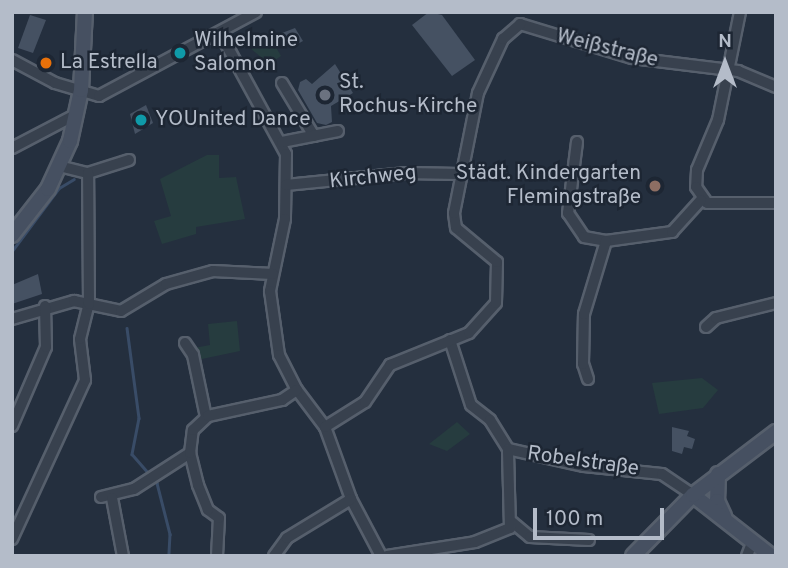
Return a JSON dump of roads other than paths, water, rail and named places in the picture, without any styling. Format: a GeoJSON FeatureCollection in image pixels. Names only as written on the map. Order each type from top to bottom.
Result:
{"type":"FeatureCollection","features":[{"type":"Feature","properties":{"kind":"street"},"geometry":{"type":"LineString","coordinates":[[12,235],[59,166],[77,114],[81,90],[85,12]]}},
{"type":"Feature","properties":{"kind":"street"},"geometry":{"type":"LineString","coordinates":[[12,60],[99,96],[256,12]]}},
{"type":"Feature","properties":{"kind":"street"},"geometry":{"type":"LineString","coordinates":[[325,427],[365,402],[390,365],[450,340],[482,323],[500,284],[491,254],[456,228],[459,174],[490,62],[510,29],[520,24],[520,12]]}},
{"type":"Feature","properties":{"kind":"street"},"geometry":{"type":"LineString","coordinates":[[577,142],[568,213],[583,237],[606,241],[672,232],[701,200],[697,170],[718,120],[740,12]]}},
{"type":"Feature","properties":{"kind":"street","name":"Weißstraße"},"geometry":{"type":"LineString","coordinates":[[520,24],[632,58],[727,70],[776,87]]}},
{"type":"Feature","properties":{"kind":"street"},"geometry":{"type":"LineString","coordinates":[[220,33],[282,142],[286,185],[282,241],[270,291],[279,355],[297,390],[325,427],[351,499],[381,556]]}},
{"type":"Feature","properties":{"kind":"street"},"geometry":{"type":"LineString","coordinates":[[282,83],[314,136]]}},
{"type":"Feature","properties":{"kind":"street"},"geometry":{"type":"LineString","coordinates":[[12,148],[77,114]]}},
{"type":"Feature","properties":{"kind":"street"},"geometry":{"type":"LineString","coordinates":[[282,142],[338,131]]}},
{"type":"Feature","properties":{"kind":"street"},"geometry":{"type":"LineString","coordinates":[[59,166],[88,173],[129,160]]}},
{"type":"Feature","properties":{"kind":"street"},"geometry":{"type":"LineString","coordinates":[[12,540],[79,400],[86,372],[81,330],[89,304],[88,173]]}},
{"type":"Feature","properties":{"kind":"street","name":"Kirchweg"},"geometry":{"type":"LineString","coordinates":[[286,185],[406,173],[459,174]]}},
{"type":"Feature","properties":{"kind":"street"},"geometry":{"type":"LineString","coordinates":[[701,200],[776,203]]}},
{"type":"Feature","properties":{"kind":"street"},"geometry":{"type":"LineString","coordinates":[[588,379],[583,364],[584,314],[606,241]]}},
{"type":"Feature","properties":{"kind":"street"},"geometry":{"type":"LineString","coordinates":[[12,319],[45,306],[89,304],[121,311],[166,284],[213,271],[273,274]]}},
{"type":"Feature","properties":{"kind":"street"},"geometry":{"type":"LineString","coordinates":[[706,327],[716,318],[776,303]]}},
{"type":"Feature","properties":{"kind":"street"},"geometry":{"type":"LineString","coordinates":[[12,426],[46,346],[45,306]]}},
{"type":"Feature","properties":{"kind":"street","name":"Robelstraße"},"geometry":{"type":"LineString","coordinates":[[450,340],[471,405],[490,420],[508,449],[584,466],[662,474],[696,502]]}},
{"type":"Feature","properties":{"kind":"street"},"geometry":{"type":"LineString","coordinates":[[185,343],[193,355],[206,417]]}},
{"type":"Feature","properties":{"kind":"street"},"geometry":{"type":"LineString","coordinates":[[217,556],[219,518],[208,510],[190,453],[190,436],[206,417],[282,400],[297,390]]}},
{"type":"Feature","properties":{"kind":"street"},"geometry":{"type":"LineString","coordinates":[[633,556],[673,514],[696,502],[718,474],[776,432]]}},
{"type":"Feature","properties":{"kind":"street"},"geometry":{"type":"LineString","coordinates":[[508,449],[512,522],[530,537],[589,540]]}},
{"type":"Feature","properties":{"kind":"street"},"geometry":{"type":"LineString","coordinates":[[123,556],[106,498],[153,477],[190,453]]}},
{"type":"Feature","properties":{"kind":"street"},"geometry":{"type":"LineString","coordinates":[[718,474],[717,501],[726,520]]}},
{"type":"Feature","properties":{"kind":"street"},"geometry":{"type":"LineString","coordinates":[[274,556],[287,538],[351,499]]}},
{"type":"Feature","properties":{"kind":"street"},"geometry":{"type":"LineString","coordinates":[[696,502],[726,520],[758,552]]}},
{"type":"Feature","properties":{"kind":"street"},"geometry":{"type":"LineString","coordinates":[[387,556],[494,537],[512,522]]}},
{"type":"Feature","properties":{"kind":"waterway"},"geometry":{"type":"LineString","coordinates":[[12,251],[59,188],[74,179]]}},
{"type":"Feature","properties":{"kind":"waterway"},"geometry":{"type":"LineString","coordinates":[[127,328],[139,418],[132,454],[157,483],[170,534],[169,556]]}},
{"type":"Feature","properties":{"kind":"place","name":"Wilhelmine Salomon"},"geometry":{"type":"Point","coordinates":[180,53]}},
{"type":"Feature","properties":{"kind":"place","name":"La Estrella"},"geometry":{"type":"Point","coordinates":[46,63]}},
{"type":"Feature","properties":{"kind":"place","name":"St. Rochus-Kirche"},"geometry":{"type":"Point","coordinates":[325,95]}},
{"type":"Feature","properties":{"kind":"place","name":"YOUnited Dance"},"geometry":{"type":"Point","coordinates":[141,120]}},
{"type":"Feature","properties":{"kind":"place","name":"Städt. Kindergarten Flemingstraße"},"geometry":{"type":"Point","coordinates":[655,186]}}]}
